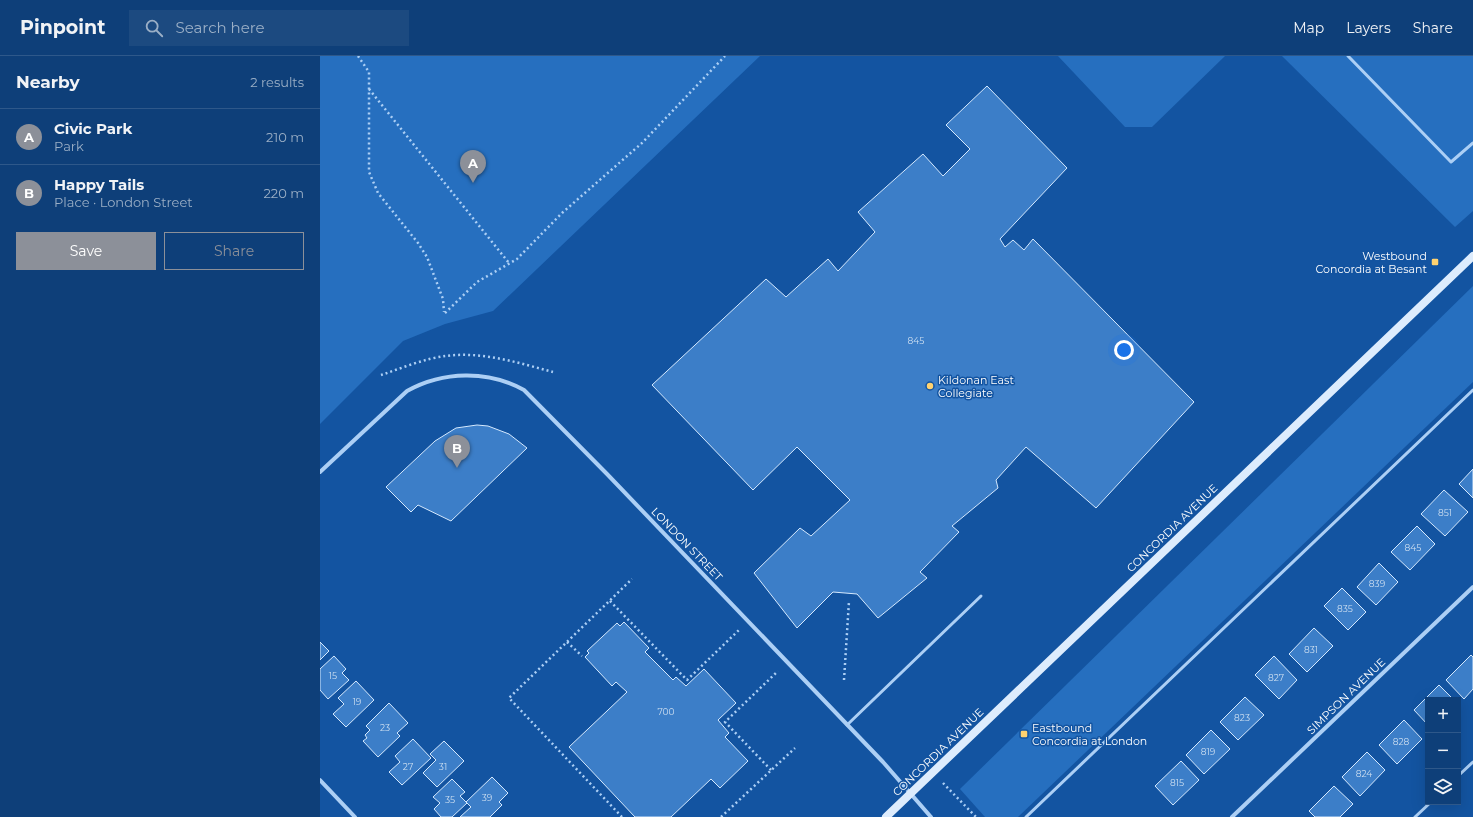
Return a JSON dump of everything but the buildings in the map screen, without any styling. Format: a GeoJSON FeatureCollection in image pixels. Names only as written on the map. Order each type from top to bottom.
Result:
{"type":"FeatureCollection","features":[{"type":"Feature","properties":{"kind":"main road","name":"CONCORDIA AVENUE"},"geometry":{"type":"LineString","coordinates":[[886,817],[1473,256]]}},
{"type":"Feature","properties":{"kind":"street","name":"LONDON STREET"},"geometry":{"type":"LineString","coordinates":[[320,472],[393,403],[422,382],[439,378],[476,376],[495,378],[510,382],[524,390],[607,474],[883,762],[910,795],[931,817]]}},
{"type":"Feature","properties":{"kind":"street","name":"SIMPSON AVENUE"},"geometry":{"type":"LineString","coordinates":[[1232,817],[1473,587]]}},
{"type":"Feature","properties":{"kind":"street"},"geometry":{"type":"LineString","coordinates":[[320,780],[355,817]]}},
{"type":"Feature","properties":{"kind":"lane"},"geometry":{"type":"LineString","coordinates":[[1348,56],[1451,162],[1473,143]]}},
{"type":"Feature","properties":{"kind":"lane"},"geometry":{"type":"LineString","coordinates":[[1026,817],[1473,390]]}},
{"type":"Feature","properties":{"kind":"lane"},"geometry":{"type":"LineString","coordinates":[[847,725],[981,596]]}},
{"type":"Feature","properties":{"kind":"lane"},"geometry":{"type":"LineString","coordinates":[[1461,773],[1473,762]]}},
{"type":"Feature","properties":{"kind":"lane"},"geometry":{"type":"LineString","coordinates":[[1415,817],[1428,805]]}},
{"type":"Feature","properties":{"kind":"path"},"geometry":{"type":"LineString","coordinates":[[358,56],[369,72],[369,172],[378,193],[418,243],[426,257],[443,299],[444,313],[477,282],[517,259],[562,213],[642,143],[725,56]]}},
{"type":"Feature","properties":{"kind":"path"},"geometry":{"type":"LineString","coordinates":[[369,89],[509,263]]}},
{"type":"Feature","properties":{"kind":"path"},"geometry":{"type":"LineString","coordinates":[[622,817],[509,698],[632,579]]}},
{"type":"Feature","properties":{"kind":"path"},"geometry":{"type":"LineString","coordinates":[[844,680],[849,600]]}},
{"type":"Feature","properties":{"kind":"path"},"geometry":{"type":"LineString","coordinates":[[610,601],[686,680],[748,621]]}},
{"type":"Feature","properties":{"kind":"path"},"geometry":{"type":"LineString","coordinates":[[567,642],[582,656]]}},
{"type":"Feature","properties":{"kind":"path"},"geometry":{"type":"LineString","coordinates":[[771,770],[725,722],[788,662]]}},
{"type":"Feature","properties":{"kind":"path"},"geometry":{"type":"LineString","coordinates":[[721,817],[795,748]]}},
{"type":"Feature","properties":{"kind":"path"},"geometry":{"type":"LineString","coordinates":[[933,773],[976,817]]}},
{"type":"Feature","properties":{"kind":"shaded area"},"geometry":{"type":"Polygon","coordinates":[[[320,56],[760,56],[493,311],[445,324],[403,341],[320,424],[320,56]]]}},
{"type":"Feature","properties":{"kind":"shaded area"},"geometry":{"type":"Polygon","coordinates":[[[1058,56],[1225,56],[1152,127],[1125,127],[1058,56]]]}},
{"type":"Feature","properties":{"kind":"shaded area"},"geometry":{"type":"Polygon","coordinates":[[[1282,56],[1473,56],[1473,211],[1455,227],[1282,56]]]}},
{"type":"Feature","properties":{"kind":"shaded area"},"geometry":{"type":"Polygon","coordinates":[[[1473,286],[1473,382],[1018,817],[985,817],[960,789],[1473,286]]]}},
{"type":"Feature","properties":{"kind":"place","name":"Civic Park"},"geometry":{"type":"Point","coordinates":[473,183]}},
{"type":"Feature","properties":{"kind":"place","name":"Westbound Concordia at Besant"},"geometry":{"type":"Point","coordinates":[1435,262]}},
{"type":"Feature","properties":{"kind":"place","name":"Kildonan East Collegiate"},"geometry":{"type":"Point","coordinates":[930,386]}},
{"type":"Feature","properties":{"kind":"place","name":"Happy Tails"},"geometry":{"type":"Point","coordinates":[457,468]}},
{"type":"Feature","properties":{"kind":"place","name":"Eastbound Concordia at London"},"geometry":{"type":"Point","coordinates":[1024,734]}}]}
